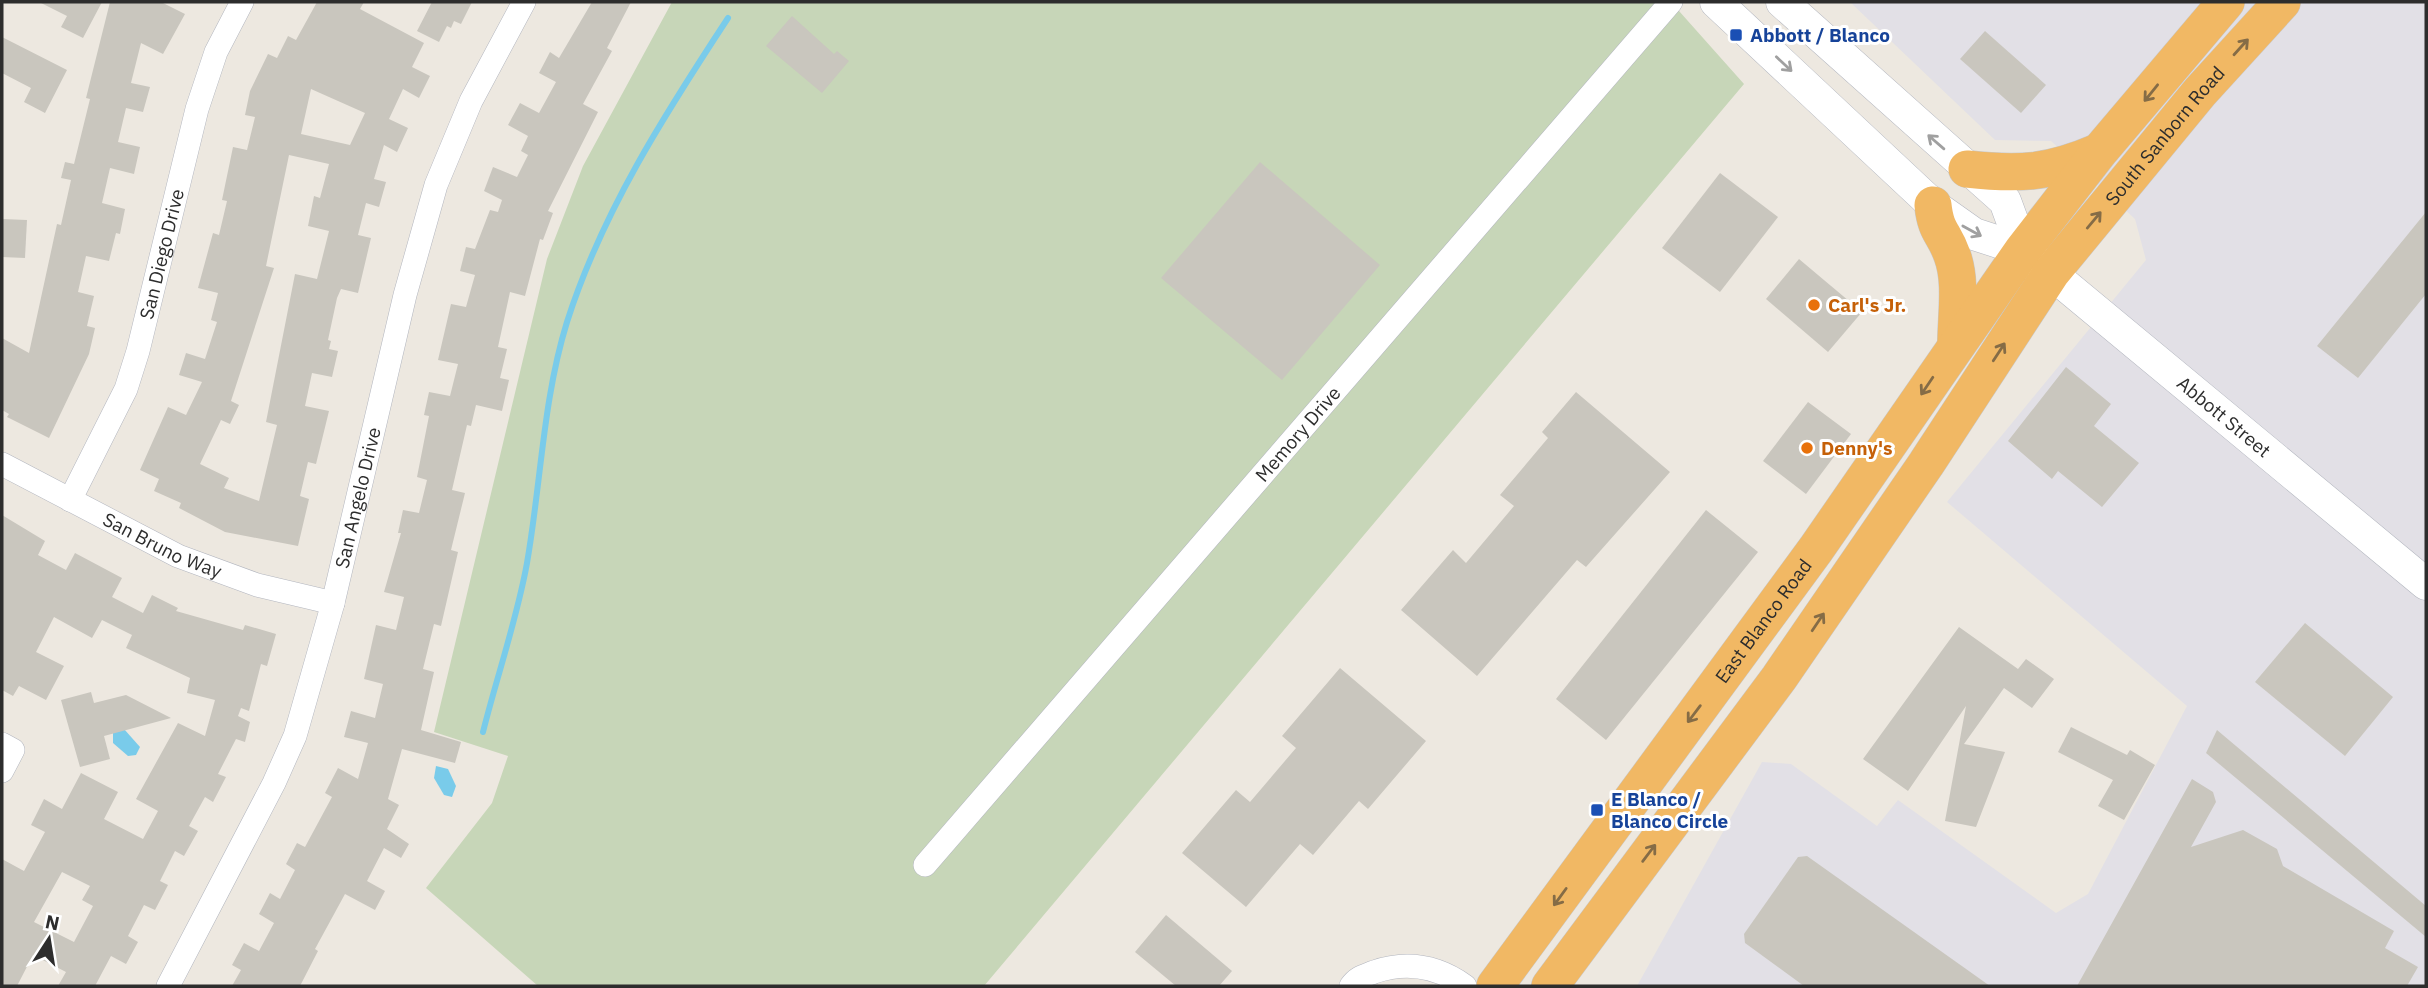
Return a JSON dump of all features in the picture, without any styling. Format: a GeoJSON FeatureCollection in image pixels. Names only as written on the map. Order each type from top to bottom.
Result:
{"type":"FeatureCollection","features":[{"type":"Feature","properties":{"kind":"highway","name":"South Sanborn Road"},"geometry":{"type":"LineString","coordinates":[[2023,250],[2099,152],[2226,2]]}},
{"type":"Feature","properties":{"kind":"highway","name":"South Sanborn Road"},"geometry":{"type":"LineString","coordinates":[[2051,273],[2200,92],[2282,2]]}},
{"type":"Feature","properties":{"kind":"highway"},"geometry":{"type":"LineString","coordinates":[[1967,169],[2011,174],[2060,168],[2099,152]]}},
{"type":"Feature","properties":{"kind":"highway"},"geometry":{"type":"LineString","coordinates":[[1933,205],[1935,226],[1952,255],[1957,278],[1956,343]]}},
{"type":"Feature","properties":{"kind":"highway","name":"East Blanco Road"},"geometry":{"type":"LineString","coordinates":[[1495,986],[1816,549],[1956,343],[2023,250]]}},
{"type":"Feature","properties":{"kind":"highway"},"geometry":{"type":"LineString","coordinates":[[1550,986],[1779,678],[2051,273]]}},
{"type":"Feature","properties":{"kind":"main road","name":"Abbott Street"},"geometry":{"type":"LineString","coordinates":[[1716,2],[1933,205],[1974,234],[2023,250],[2426,584]]}},
{"type":"Feature","properties":{"kind":"main road"},"geometry":{"type":"LineString","coordinates":[[1782,2],[2005,201],[2023,250]]}},
{"type":"Feature","properties":{"kind":"street","name":"San Diego Drive"},"geometry":{"type":"LineString","coordinates":[[70,500],[126,389],[138,351],[197,109],[216,52],[242,2]]}},
{"type":"Feature","properties":{"kind":"street","name":"San Angelo Drive"},"geometry":{"type":"LineString","coordinates":[[167,986],[274,783],[295,736],[333,603],[405,295],[432,195],[471,101],[524,2]]}},
{"type":"Feature","properties":{"kind":"street","name":"Memory Drive"},"geometry":{"type":"LineString","coordinates":[[925,865],[1671,2]]}},
{"type":"Feature","properties":{"kind":"street","name":"San Bruno Way"},"geometry":{"type":"LineString","coordinates":[[2,464],[168,551],[219,573],[333,603]]}},
{"type":"Feature","properties":{"kind":"street"},"geometry":{"type":"LineString","coordinates":[[2,744],[13,750],[2,771]]}},
{"type":"Feature","properties":{"kind":"street"},"geometry":{"type":"LineString","coordinates":[[1351,986],[1356,979],[1399,964],[1448,975],[1465,986]]}},
{"type":"Feature","properties":{"kind":"shaded area"},"geometry":{"type":"Polygon","coordinates":[[[1850,2],[2426,2],[2426,986],[1637,986],[1762,762],[1791,764],[1877,826],[1898,800],[2056,913],[2088,894],[2187,706],[1947,502],[2146,260],[2135,219],[2051,141],[1995,140],[1850,2]]]}},
{"type":"Feature","properties":{"kind":"green space"},"geometry":{"type":"Polygon","coordinates":[[[672,2],[1671,2],[1744,84],[984,986],[538,986],[426,888],[492,803],[508,756],[434,732],[547,259],[583,166],[672,2]]]}},
{"type":"Feature","properties":{"kind":"water"},"geometry":{"type":"Polygon","coordinates":[[[124,729],[140,747],[136,755],[128,756],[113,743],[113,731],[124,729]]]}},
{"type":"Feature","properties":{"kind":"water"},"geometry":{"type":"Polygon","coordinates":[[[436,766],[448,769],[456,786],[452,797],[444,795],[434,778],[436,766]]]}},
{"type":"Feature","properties":{"kind":"building"},"geometry":{"type":"Polygon","coordinates":[[[39,2],[102,2],[83,38],[61,27],[67,16],[39,2]]]}},
{"type":"Feature","properties":{"kind":"building"},"geometry":{"type":"Polygon","coordinates":[[[110,2],[161,2],[185,14],[163,54],[141,43],[131,83],[150,87],[143,112],[126,108],[118,142],[140,147],[134,174],[110,168],[102,203],[125,209],[120,234],[116,233],[109,261],[86,256],[78,292],[94,296],[87,326],[95,328],[89,354],[49,438],[7,417],[9,414],[2,410],[2,338],[29,353],[57,224],[61,225],[71,180],[61,178],[65,162],[74,164],[90,99],[86,98],[110,2]]]}},
{"type":"Feature","properties":{"kind":"building"},"geometry":{"type":"Polygon","coordinates":[[[317,2],[364,2],[360,9],[424,43],[412,67],[430,76],[419,98],[403,89],[389,119],[408,128],[397,152],[384,145],[374,179],[386,182],[379,207],[366,203],[358,235],[371,238],[358,293],[341,289],[337,298],[328,340],[331,341],[329,349],[338,351],[332,377],[312,373],[305,406],[329,411],[316,464],[308,462],[300,496],[309,499],[298,546],[225,532],[179,508],[181,503],[154,491],[159,479],[140,470],[168,407],[186,415],[202,382],[179,375],[186,353],[205,359],[217,322],[211,320],[218,293],[198,288],[213,233],[219,235],[227,201],[222,200],[233,147],[247,150],[255,117],[245,115],[250,91],[268,54],[277,58],[288,36],[296,40],[317,2]],[[311,89],[301,134],[350,145],[365,113],[311,89]],[[289,155],[266,266],[274,268],[231,401],[239,405],[230,424],[221,420],[200,464],[229,478],[224,488],[259,501],[277,425],[266,422],[295,274],[317,279],[329,231],[308,226],[314,196],[320,198],[329,164],[289,155]]]}},
{"type":"Feature","properties":{"kind":"building"},"geometry":{"type":"Polygon","coordinates":[[[432,2],[472,2],[461,24],[454,21],[451,28],[447,26],[439,42],[417,31],[432,2]]]}},
{"type":"Feature","properties":{"kind":"building"},"geometry":{"type":"Polygon","coordinates":[[[592,2],[631,2],[607,48],[612,51],[583,104],[598,112],[548,211],[553,213],[543,240],[540,239],[525,296],[510,292],[498,347],[507,349],[500,378],[509,380],[502,411],[476,405],[471,426],[467,425],[452,490],[465,493],[451,550],[458,552],[441,626],[434,624],[423,669],[434,672],[421,730],[461,742],[455,763],[402,749],[388,799],[399,805],[387,829],[409,844],[401,858],[384,848],[367,881],[385,891],[375,910],[345,894],[315,949],[318,951],[300,986],[232,986],[241,970],[232,965],[244,943],[259,951],[274,923],[259,914],[270,893],[280,899],[295,870],[286,864],[297,843],[305,847],[332,797],[325,793],[338,768],[358,779],[368,743],[344,737],[351,711],[375,718],[383,684],[364,679],[376,625],[396,630],[404,597],[384,592],[401,533],[398,533],[403,510],[419,513],[427,480],[417,477],[429,416],[424,415],[429,392],[450,396],[458,364],[438,360],[451,304],[466,307],[475,275],[460,271],[466,247],[475,249],[490,210],[498,212],[502,200],[484,191],[493,167],[517,177],[528,155],[521,151],[528,136],[508,125],[520,103],[539,113],[556,82],[539,73],[550,52],[559,58],[592,2]]]}},
{"type":"Feature","properties":{"kind":"building"},"geometry":{"type":"Polygon","coordinates":[[[792,16],[834,54],[837,51],[849,61],[822,93],[766,46],[792,16]]]}},
{"type":"Feature","properties":{"kind":"building"},"geometry":{"type":"Polygon","coordinates":[[[1985,31],[2046,85],[2021,113],[1960,59],[1985,31]]]}},
{"type":"Feature","properties":{"kind":"building"},"geometry":{"type":"Polygon","coordinates":[[[2,37],[67,70],[45,113],[24,102],[31,88],[2,73],[2,37]]]}},
{"type":"Feature","properties":{"kind":"building"},"geometry":{"type":"Polygon","coordinates":[[[1260,162],[1380,265],[1282,380],[1161,278],[1260,162]]]}},
{"type":"Feature","properties":{"kind":"building"},"geometry":{"type":"Polygon","coordinates":[[[1720,173],[1778,217],[1720,292],[1662,248],[1720,173]]]}},
{"type":"Feature","properties":{"kind":"building"},"geometry":{"type":"Polygon","coordinates":[[[2426,212],[2426,294],[2358,378],[2317,346],[2426,212]]]}},
{"type":"Feature","properties":{"kind":"building"},"geometry":{"type":"Polygon","coordinates":[[[2,219],[27,220],[25,258],[2,257],[2,219]]]}},
{"type":"Feature","properties":{"kind":"building","name":"Carl's Jr."},"geometry":{"type":"Polygon","coordinates":[[[1799,259],[1862,312],[1828,352],[1766,299],[1799,259]]]}},
{"type":"Feature","properties":{"kind":"building"},"geometry":{"type":"Polygon","coordinates":[[[2066,367],[2111,404],[2094,426],[2139,463],[2102,507],[2058,471],[2052,479],[2008,441],[2066,367]]]}},
{"type":"Feature","properties":{"kind":"building"},"geometry":{"type":"Polygon","coordinates":[[[1576,392],[1670,472],[1586,567],[1577,560],[1477,676],[1401,610],[1453,550],[1466,563],[1514,506],[1500,495],[1548,438],[1542,432],[1576,392]]]}},
{"type":"Feature","properties":{"kind":"building","name":"Denny's"},"geometry":{"type":"Polygon","coordinates":[[[1808,402],[1851,434],[1806,494],[1763,461],[1808,402]]]}},
{"type":"Feature","properties":{"kind":"building"},"geometry":{"type":"Polygon","coordinates":[[[1706,510],[1758,552],[1606,740],[1556,699],[1706,510]]]}},
{"type":"Feature","properties":{"kind":"building"},"geometry":{"type":"Polygon","coordinates":[[[2,515],[45,541],[38,555],[66,570],[75,553],[122,578],[112,597],[143,613],[152,595],[178,608],[176,611],[243,630],[245,625],[276,634],[267,666],[261,664],[249,711],[241,708],[238,716],[250,722],[245,742],[236,739],[218,774],[226,777],[213,802],[205,797],[189,826],[198,831],[184,856],[175,851],[160,881],[168,885],[155,910],[144,905],[128,936],[138,942],[126,964],[111,956],[95,986],[58,986],[66,972],[33,955],[17,986],[2,986],[2,859],[24,871],[45,832],[31,825],[44,799],[62,809],[81,773],[118,792],[104,819],[143,839],[158,811],[136,799],[178,723],[205,736],[215,700],[187,693],[190,678],[126,648],[132,635],[102,620],[92,638],[54,617],[36,652],[64,666],[46,700],[19,686],[13,696],[2,690],[2,515]],[[62,872],[34,922],[74,942],[93,906],[82,900],[90,886],[62,872]]]}},
{"type":"Feature","properties":{"kind":"building"},"geometry":{"type":"Polygon","coordinates":[[[2305,623],[2393,697],[2345,756],[2255,682],[2305,623]]]}},
{"type":"Feature","properties":{"kind":"building"},"geometry":{"type":"Polygon","coordinates":[[[1959,627],[2018,669],[2026,659],[2054,679],[2032,708],[2004,688],[1964,744],[2005,752],[1976,827],[1945,821],[1966,706],[1908,791],[1863,759],[1959,627]]]}},
{"type":"Feature","properties":{"kind":"building"},"geometry":{"type":"Polygon","coordinates":[[[1340,668],[1426,741],[1368,809],[1359,801],[1313,855],[1300,844],[1246,907],[1182,853],[1236,790],[1250,802],[1296,748],[1282,736],[1340,668]]]}},
{"type":"Feature","properties":{"kind":"building"},"geometry":{"type":"Polygon","coordinates":[[[91,692],[94,703],[126,695],[171,718],[104,736],[110,759],[80,767],[61,700],[91,692]]]}},
{"type":"Feature","properties":{"kind":"building"},"geometry":{"type":"Polygon","coordinates":[[[2071,727],[2127,755],[2130,750],[2155,765],[2124,820],[2098,806],[2113,780],[2058,752],[2071,727]]]}},
{"type":"Feature","properties":{"kind":"building"},"geometry":{"type":"Polygon","coordinates":[[[2217,730],[2426,906],[2426,937],[2206,753],[2217,730]]]}},
{"type":"Feature","properties":{"kind":"building"},"geometry":{"type":"Polygon","coordinates":[[[2192,779],[2213,792],[2216,802],[2191,847],[2243,830],[2277,849],[2283,866],[2394,931],[2385,948],[2418,967],[2407,986],[2077,986],[2192,779]]]}},
{"type":"Feature","properties":{"kind":"building"},"geometry":{"type":"Polygon","coordinates":[[[1807,856],[1990,986],[1804,986],[1745,943],[1744,934],[1798,857],[1807,856]]]}},
{"type":"Feature","properties":{"kind":"building"},"geometry":{"type":"Polygon","coordinates":[[[1166,915],[1232,971],[1219,986],[1176,986],[1135,952],[1166,915]]]}},
{"type":"Feature","properties":{"kind":"waterway"},"geometry":{"type":"LineString","coordinates":[[483,732],[523,584],[547,411],[559,351],[581,281],[637,165],[728,18]]}},
{"type":"Feature","properties":{"kind":"place","name":"Abbott / Blanco"},"geometry":{"type":"Point","coordinates":[1736,35]}},
{"type":"Feature","properties":{"kind":"place","name":"Carl's Jr."},"geometry":{"type":"Point","coordinates":[1814,305]}},
{"type":"Feature","properties":{"kind":"place","name":"Denny's"},"geometry":{"type":"Point","coordinates":[1807,448]}},
{"type":"Feature","properties":{"kind":"place","name":"E Blanco / Blanco Circle"},"geometry":{"type":"Point","coordinates":[1597,810]}}]}
